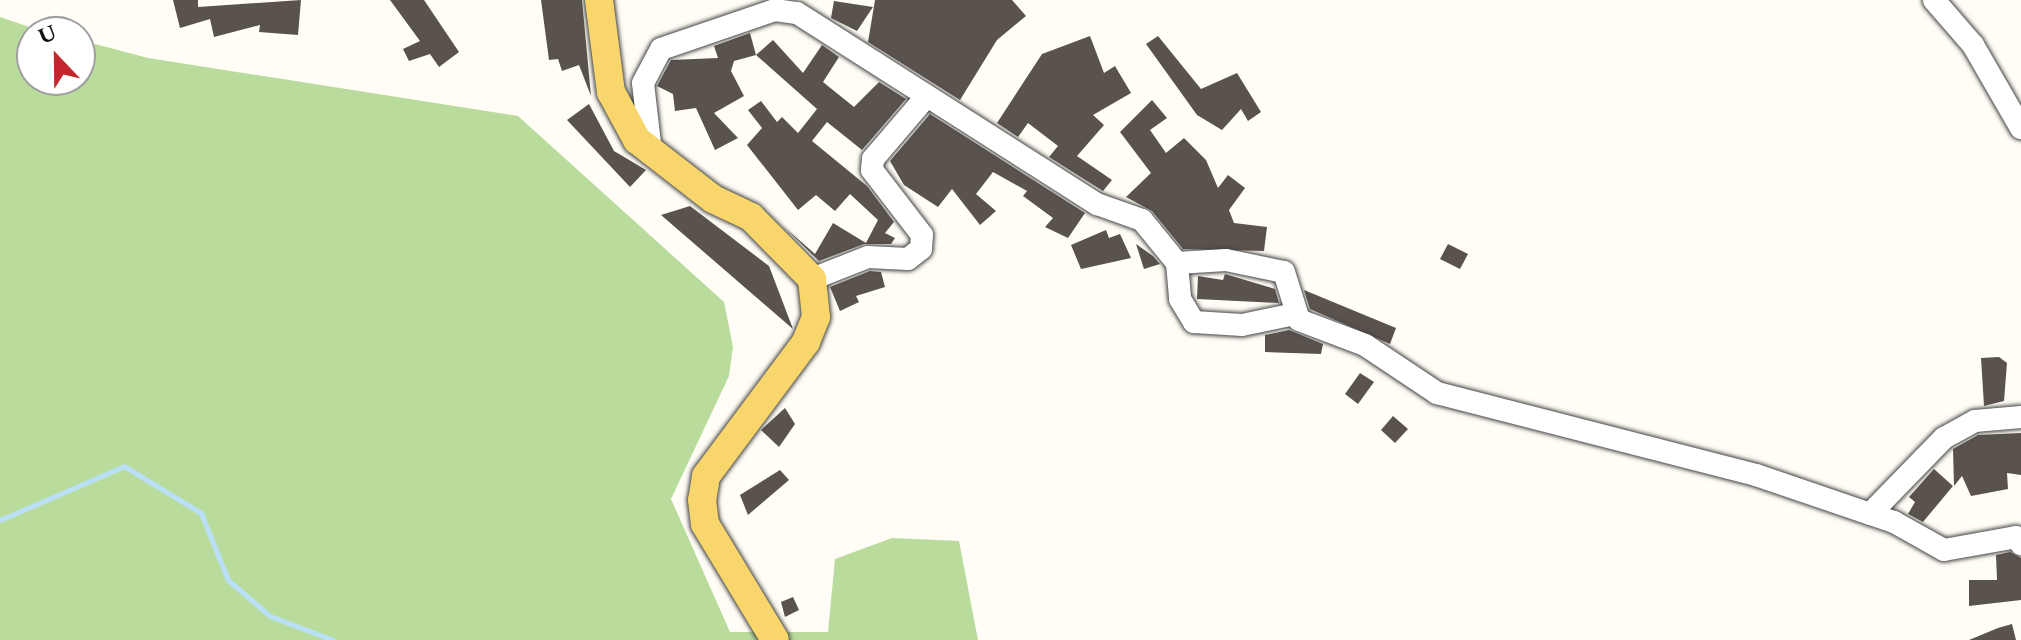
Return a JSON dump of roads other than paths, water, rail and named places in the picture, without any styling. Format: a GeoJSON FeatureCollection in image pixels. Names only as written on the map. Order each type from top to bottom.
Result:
{"type":"FeatureCollection","features":[{"type":"Feature","properties":{"kind":"main road"},"geometry":{"type":"LineString","coordinates":[[599,0],[611,92],[626,125],[651,152],[751,217],[812,279],[816,317],[806,342],[706,476],[702,500],[705,524],[775,640]]}},
{"type":"Feature","properties":{"kind":"street"},"geometry":{"type":"LineString","coordinates":[[1934,0],[1973,45],[2021,128]]}},
{"type":"Feature","properties":{"kind":"street"},"geometry":{"type":"LineString","coordinates":[[651,152],[643,83],[661,49],[775,10],[797,13],[1097,204],[1142,220],[1177,263],[1180,299],[1194,322],[1242,325],[1295,314],[1365,345],[1437,393],[1756,475],[1870,514],[1944,550],[2016,537],[2021,544]]}},
{"type":"Feature","properties":{"kind":"street"},"geometry":{"type":"LineString","coordinates":[[812,279],[868,257],[908,259],[921,249],[922,235],[872,170],[873,159],[926,97]]}},
{"type":"Feature","properties":{"kind":"street"},"geometry":{"type":"LineString","coordinates":[[1177,263],[1226,260],[1284,272],[1296,293],[1295,314]]}},
{"type":"Feature","properties":{"kind":"street"},"geometry":{"type":"LineString","coordinates":[[1870,514],[1900,477],[1955,431],[1975,421],[2021,417]]}},
{"type":"Feature","properties":{"kind":"waterway"},"geometry":{"type":"LineString","coordinates":[[0,520],[124,466],[201,513],[228,580],[270,616],[333,640]]}}]}
